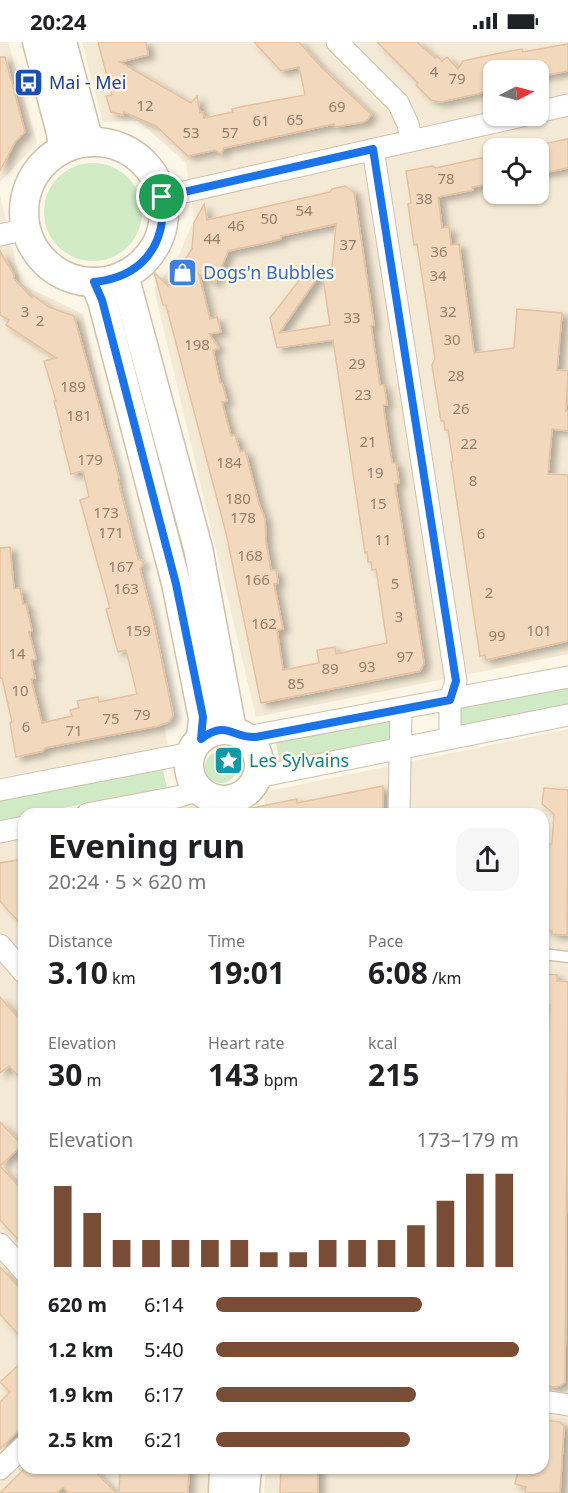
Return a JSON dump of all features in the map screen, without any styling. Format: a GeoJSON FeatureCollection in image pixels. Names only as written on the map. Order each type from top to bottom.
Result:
{"type":"FeatureCollection","features":[{"type":"Feature","properties":{"kind":"street"},"geometry":{"type":"LineString","coordinates":[[37,42],[61,133],[76,146]]}},
{"type":"Feature","properties":{"kind":"street"},"geometry":{"type":"LineString","coordinates":[[62,42],[76,146]]}},
{"type":"Feature","properties":{"kind":"street"},"geometry":{"type":"LineString","coordinates":[[337,42],[398,103],[408,124],[411,140]]}},
{"type":"Feature","properties":{"kind":"street"},"geometry":{"type":"LineString","coordinates":[[549,109],[568,105]]}},
{"type":"Feature","properties":{"kind":"street"},"geometry":{"type":"LineString","coordinates":[[162,197],[483,124]]}},
{"type":"Feature","properties":{"kind":"street"},"geometry":{"type":"LineString","coordinates":[[113,145],[135,156],[152,174],[162,197],[163,223],[156,242],[146,259],[115,279],[94,282],[69,277],[46,263],[31,242],[13,232],[25,206],[30,183],[38,169],[49,158],[76,146],[113,145]]}},
{"type":"Feature","properties":{"kind":"street"},"geometry":{"type":"LineString","coordinates":[[373,149],[456,681],[450,700],[450,737]]}},
{"type":"Feature","properties":{"kind":"street"},"geometry":{"type":"LineString","coordinates":[[124,275],[201,559],[239,734],[253,744],[259,760],[231,802]]}},
{"type":"Feature","properties":{"kind":"street"},"geometry":{"type":"LineString","coordinates":[[94,282],[102,300],[160,516],[203,717],[196,746],[189,761],[191,776],[231,802]]}},
{"type":"Feature","properties":{"kind":"street"},"geometry":{"type":"LineString","coordinates":[[160,516],[187,507]]}},
{"type":"Feature","properties":{"kind":"street"},"geometry":{"type":"LineString","coordinates":[[0,790],[196,746],[212,732],[239,734],[401,709],[568,677]]}},
{"type":"Feature","properties":{"kind":"street"},"geometry":{"type":"LineString","coordinates":[[399,808],[401,709]]}},
{"type":"Feature","properties":{"kind":"street"},"geometry":{"type":"LineString","coordinates":[[119,808],[177,797],[231,802],[401,749],[450,737],[568,715]]}},
{"type":"Feature","properties":{"kind":"street"},"geometry":{"type":"LineString","coordinates":[[0,832],[18,828]]}},
{"type":"Feature","properties":{"kind":"street"},"geometry":{"type":"LineString","coordinates":[[0,945],[18,966]]}},
{"type":"Feature","properties":{"kind":"street"},"geometry":{"type":"LineString","coordinates":[[0,1244],[18,1264]]}},
{"type":"Feature","properties":{"kind":"street"},"geometry":{"type":"LineString","coordinates":[[549,1402],[568,1405]]}},
{"type":"Feature","properties":{"kind":"street"},"geometry":{"type":"LineString","coordinates":[[0,1469],[18,1452]]}},
{"type":"Feature","properties":{"kind":"street"},"geometry":{"type":"LineString","coordinates":[[223,1493],[224,1474]]}},
{"type":"Feature","properties":{"kind":"street"},"geometry":{"type":"LineString","coordinates":[[245,1493],[247,1474]]}},
{"type":"Feature","properties":{"kind":"lane"},"geometry":{"type":"LineString","coordinates":[[549,955],[568,957]]}},
{"type":"Feature","properties":{"kind":"shaded area"},"geometry":{"type":"Polygon","coordinates":[[[0,42],[8,42],[37,143],[0,182],[0,42]]]}},
{"type":"Feature","properties":{"kind":"shaded area"},"geometry":{"type":"Polygon","coordinates":[[[82,42],[568,42],[568,654],[256,717],[154,289],[180,253],[194,219],[186,163],[138,121],[103,122],[82,42]]]}},
{"type":"Feature","properties":{"kind":"shaded area"},"geometry":{"type":"Polygon","coordinates":[[[0,195],[21,284],[83,314],[135,553],[168,748],[0,777],[0,195]]]}},
{"type":"Feature","properties":{"kind":"shaded area"},"geometry":{"type":"Polygon","coordinates":[[[568,729],[568,1493],[264,1493],[266,1474],[549,1474],[549,808],[265,808],[264,792],[568,729]]]}},
{"type":"Feature","properties":{"kind":"shaded area"},"geometry":{"type":"Polygon","coordinates":[[[196,801],[208,808],[160,808],[196,801]]]}},
{"type":"Feature","properties":{"kind":"shaded area"},"geometry":{"type":"Polygon","coordinates":[[[18,837],[18,1474],[210,1474],[209,1493],[0,1493],[0,841],[18,837]]]}},
{"type":"Feature","properties":{"kind":"green space"},"geometry":{"type":"Polygon","coordinates":[[[93,163],[112,166],[128,177],[139,193],[142,212],[139,231],[128,247],[112,258],[93,261],[74,258],[58,247],[47,231],[44,212],[47,193],[58,177],[74,166],[93,163]]]}},
{"type":"Feature","properties":{"kind":"green space"},"geometry":{"type":"Polygon","coordinates":[[[568,682],[568,707],[459,724],[459,705],[568,682]]]}},
{"type":"Feature","properties":{"kind":"green space"},"geometry":{"type":"Polygon","coordinates":[[[393,719],[397,740],[280,763],[276,742],[393,719]]]}},
{"type":"Feature","properties":{"kind":"green space"},"geometry":{"type":"Polygon","coordinates":[[[221,751],[233,755],[237,767],[233,779],[221,783],[209,779],[205,767],[209,755],[221,751]]]}},
{"type":"Feature","properties":{"kind":"green space"},"geometry":{"type":"Polygon","coordinates":[[[162,766],[167,788],[63,808],[18,808],[18,817],[0,821],[0,799],[162,766]]]}},
{"type":"Feature","properties":{"kind":"building"},"geometry":{"type":"Polygon","coordinates":[[[98,42],[146,42],[148,55],[120,62],[191,103],[197,96],[200,113],[203,112],[204,118],[233,112],[232,109],[240,107],[305,95],[299,67],[281,71],[254,42],[299,42],[322,68],[371,114],[364,122],[335,127],[334,124],[224,148],[221,154],[215,150],[188,156],[156,126],[124,112],[123,115],[111,112],[106,96],[112,95],[98,42]]]}},
{"type":"Feature","properties":{"kind":"building"},"geometry":{"type":"Polygon","coordinates":[[[377,42],[417,42],[435,58],[437,56],[442,61],[447,57],[458,69],[463,61],[522,49],[523,52],[568,44],[568,71],[549,75],[549,60],[483,60],[483,92],[441,102],[431,100],[416,85],[418,83],[377,42]]]}},
{"type":"Feature","properties":{"kind":"building"},"geometry":{"type":"Polygon","coordinates":[[[0,57],[5,57],[25,132],[15,142],[0,171],[0,57]]]}},
{"type":"Feature","properties":{"kind":"building"},"geometry":{"type":"Polygon","coordinates":[[[568,139],[568,168],[549,172],[549,143],[568,139]]]}},
{"type":"Feature","properties":{"kind":"building"},"geometry":{"type":"Polygon","coordinates":[[[483,157],[483,185],[472,187],[473,190],[438,197],[442,228],[449,227],[451,245],[459,244],[474,353],[514,348],[517,309],[562,313],[557,370],[568,371],[566,411],[568,412],[568,431],[552,429],[548,474],[568,475],[568,641],[486,660],[485,655],[480,656],[451,462],[453,461],[448,430],[445,430],[444,421],[441,421],[432,365],[435,359],[417,244],[414,245],[408,204],[411,203],[406,171],[432,166],[436,168],[483,157]]]}},
{"type":"Feature","properties":{"kind":"building"},"geometry":{"type":"Polygon","coordinates":[[[345,186],[354,192],[374,325],[371,326],[380,385],[384,385],[387,405],[383,405],[392,463],[396,463],[399,483],[395,484],[424,663],[420,671],[261,703],[226,533],[166,305],[163,305],[154,272],[168,286],[192,249],[194,223],[204,204],[207,220],[330,192],[332,189],[345,186]],[[336,224],[228,251],[215,283],[199,274],[210,319],[217,317],[221,332],[209,334],[219,348],[213,350],[220,383],[222,383],[227,401],[222,402],[231,436],[235,435],[240,452],[245,450],[265,519],[271,570],[276,570],[278,583],[274,584],[283,629],[277,630],[283,670],[319,663],[317,650],[335,647],[336,654],[387,643],[376,569],[372,570],[367,552],[365,553],[333,340],[277,348],[270,318],[304,274],[332,269],[336,224]],[[322,271],[279,333],[330,325],[322,271]]]}},
{"type":"Feature","properties":{"kind":"building"},"geometry":{"type":"Polygon","coordinates":[[[0,251],[14,279],[32,298],[34,296],[49,307],[74,316],[119,478],[138,559],[144,562],[140,569],[173,715],[169,722],[158,726],[45,748],[43,751],[16,757],[10,723],[12,722],[2,678],[0,678],[0,548],[10,547],[14,589],[20,588],[23,604],[26,604],[32,631],[29,632],[36,659],[31,660],[35,678],[31,679],[42,723],[72,716],[70,710],[79,708],[77,701],[98,697],[99,702],[137,694],[126,650],[118,652],[106,609],[110,608],[80,500],[89,497],[83,471],[71,474],[60,431],[62,431],[54,401],[56,401],[44,361],[56,358],[6,325],[9,320],[0,315],[0,251]]]}},
{"type":"Feature","properties":{"kind":"building"},"geometry":{"type":"Polygon","coordinates":[[[383,786],[383,808],[252,808],[297,799],[297,803],[383,786]]]}},
{"type":"Feature","properties":{"kind":"building"},"geometry":{"type":"Polygon","coordinates":[[[544,788],[568,790],[567,935],[552,934],[552,931],[549,931],[549,844],[552,844],[554,814],[542,804],[544,788]]]}},
{"type":"Feature","properties":{"kind":"building"},"geometry":{"type":"Polygon","coordinates":[[[18,860],[18,921],[0,901],[0,863],[18,860]]]}},
{"type":"Feature","properties":{"kind":"building"},"geometry":{"type":"Polygon","coordinates":[[[549,974],[557,975],[557,981],[568,982],[565,1382],[560,1386],[552,1387],[549,1386],[549,974]]]}},
{"type":"Feature","properties":{"kind":"building"},"geometry":{"type":"Polygon","coordinates":[[[0,997],[18,1018],[18,1076],[9,1066],[0,1073],[0,997]]]}},
{"type":"Feature","properties":{"kind":"building"},"geometry":{"type":"Polygon","coordinates":[[[0,1122],[18,1141],[18,1149],[0,1166],[0,1122]]]}},
{"type":"Feature","properties":{"kind":"building"},"geometry":{"type":"Polygon","coordinates":[[[0,1166],[18,1186],[18,1240],[0,1220],[0,1166]]]}},
{"type":"Feature","properties":{"kind":"building"},"geometry":{"type":"Polygon","coordinates":[[[0,1267],[18,1286],[18,1334],[0,1314],[0,1267]]]}},
{"type":"Feature","properties":{"kind":"building"},"geometry":{"type":"Polygon","coordinates":[[[18,1366],[18,1431],[0,1449],[0,1402],[10,1392],[0,1382],[18,1366]]]}},
{"type":"Feature","properties":{"kind":"building"},"geometry":{"type":"Polygon","coordinates":[[[549,1421],[560,1422],[564,1426],[560,1493],[525,1493],[526,1487],[515,1484],[518,1474],[549,1474],[549,1421]]]}},
{"type":"Feature","properties":{"kind":"building"},"geometry":{"type":"Polygon","coordinates":[[[19,1474],[98,1474],[116,1493],[69,1493],[63,1487],[57,1493],[0,1493],[19,1474]]]}},
{"type":"Feature","properties":{"kind":"building"},"geometry":{"type":"Polygon","coordinates":[[[120,1474],[189,1474],[188,1493],[119,1493],[120,1474]]]}},
{"type":"Feature","properties":{"kind":"building"},"geometry":{"type":"Polygon","coordinates":[[[281,1474],[318,1474],[318,1493],[280,1493],[281,1474]]]}},
{"type":"Feature","properties":{"kind":"place","name":"Mai - Mei"},"geometry":{"type":"Point","coordinates":[28,83]}},
{"type":"Feature","properties":{"kind":"place","name":"Dogs'n Bubbles"},"geometry":{"type":"Point","coordinates":[182,273]}},
{"type":"Feature","properties":{"kind":"place","name":"Les Sylvains"},"geometry":{"type":"Point","coordinates":[228,761]}},
{"type":"Feature","properties":{"kind":"route"},"geometry":{"type":"LineString","coordinates":[[373,149],[456,681],[450,700],[256,737],[247,738],[232,730],[219,730],[201,739],[203,717],[176,584],[102,300],[94,282],[115,279],[146,259],[159,236],[163,223],[162,197],[373,149]]}}]}
